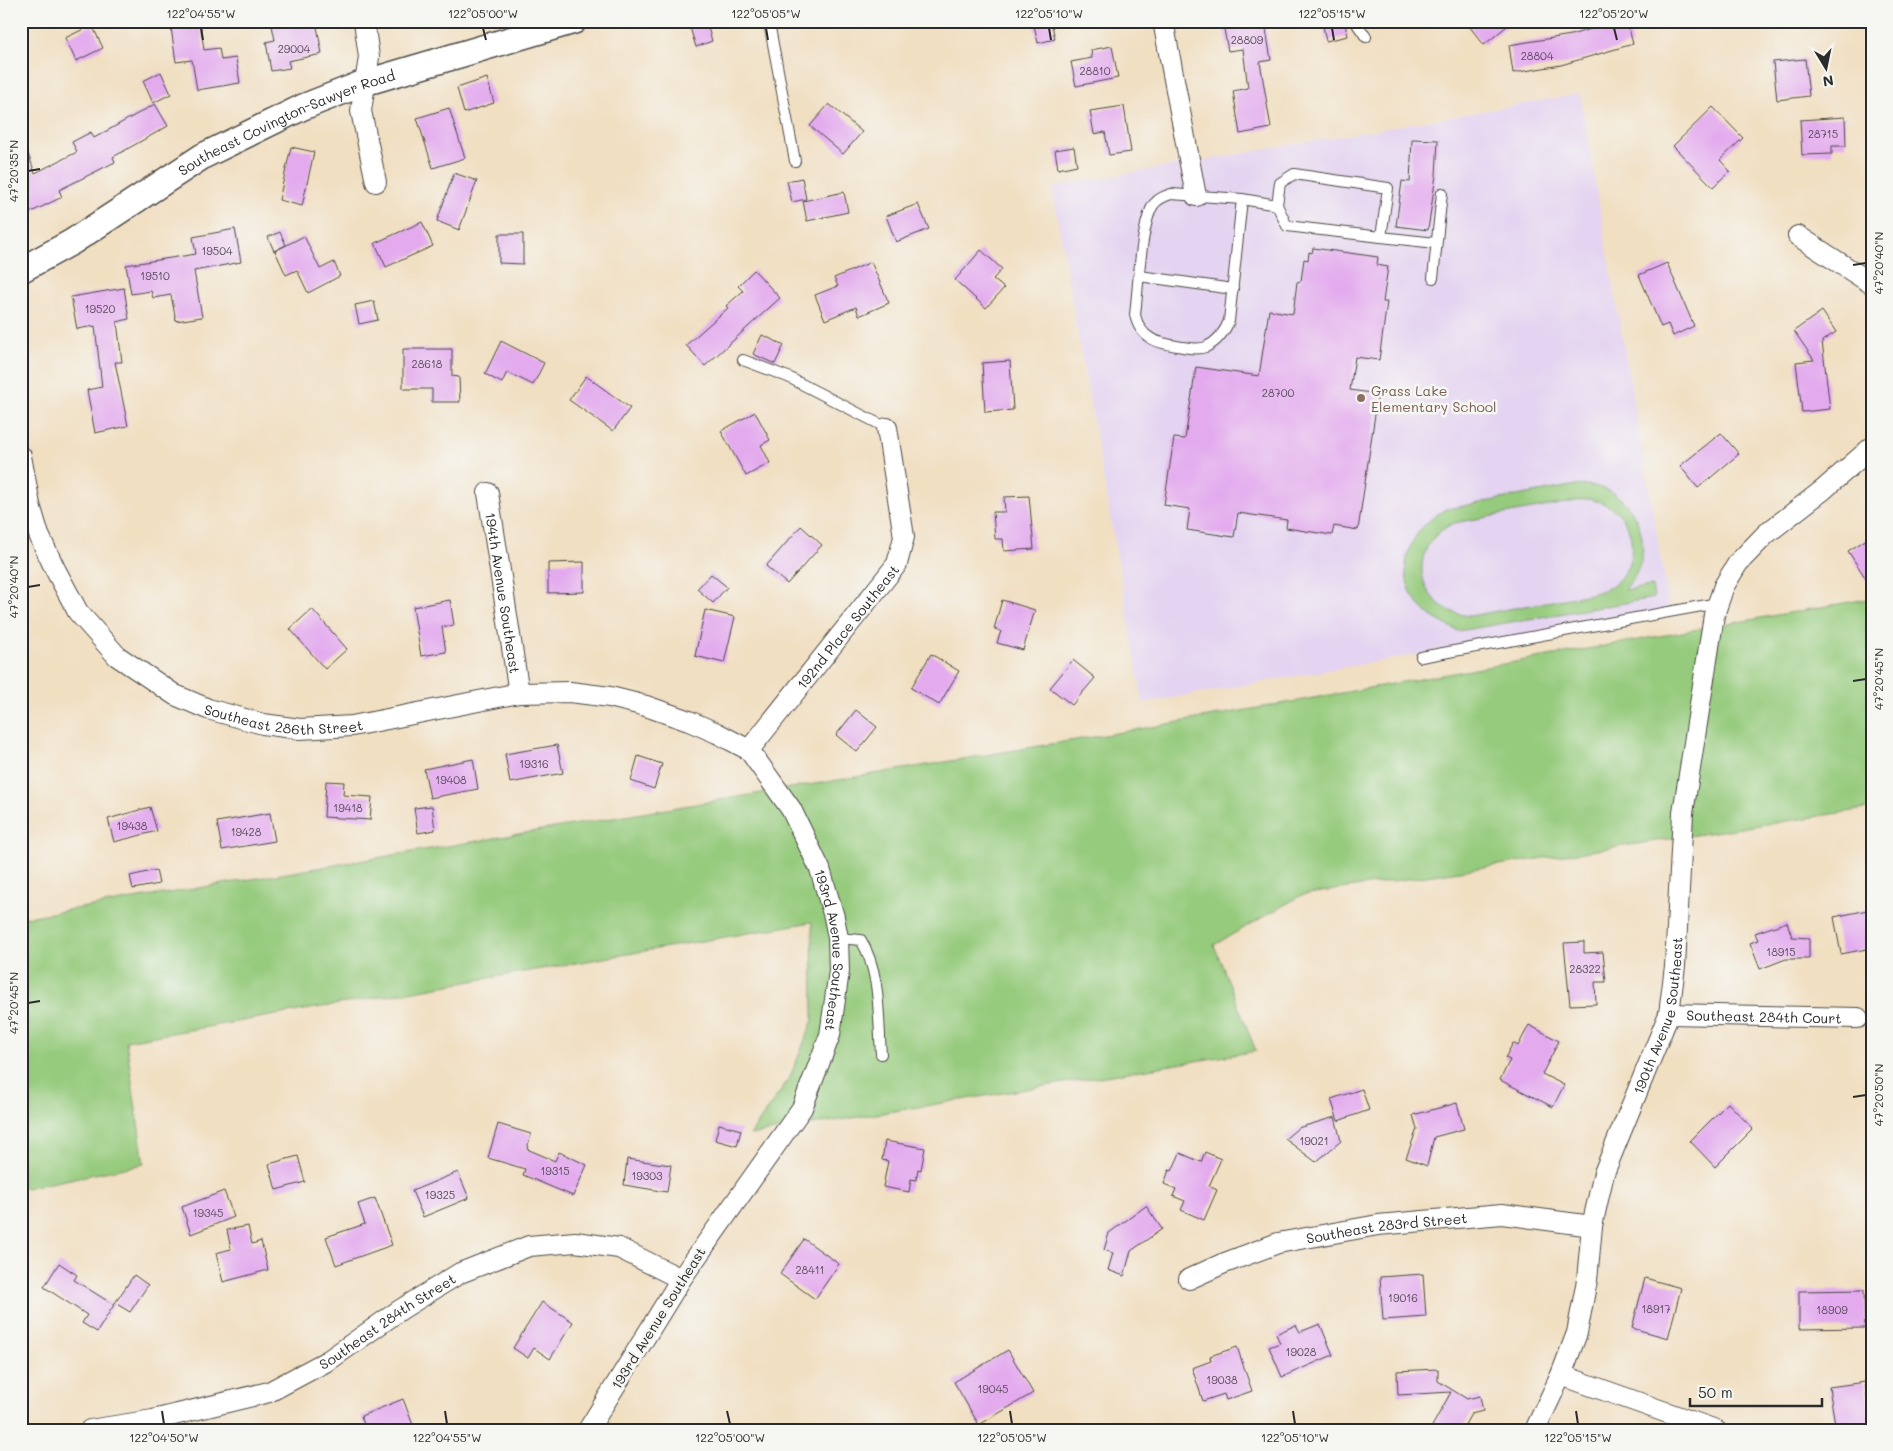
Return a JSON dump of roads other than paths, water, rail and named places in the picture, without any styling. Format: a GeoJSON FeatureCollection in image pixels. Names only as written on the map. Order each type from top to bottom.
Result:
{"type":"FeatureCollection","features":[{"type":"Feature","properties":{"kind":"street"},"geometry":{"type":"LineString","coordinates":[[364,21],[369,57],[361,111],[376,182]]}},
{"type":"Feature","properties":{"kind":"street","name":"Southeast Covington-Sawyer Road"},"geometry":{"type":"LineString","coordinates":[[21,270],[72,242],[202,156],[303,107],[364,84],[574,21]]}},
{"type":"Feature","properties":{"kind":"street"},"geometry":{"type":"LineString","coordinates":[[1163,21],[1196,196]]}},
{"type":"Feature","properties":{"kind":"street"},"geometry":{"type":"LineString","coordinates":[[1798,236],[1872,284]]}},
{"type":"Feature","properties":{"kind":"street","name":"192nd Place Southeast"},"geometry":{"type":"LineString","coordinates":[[749,750],[897,564],[904,537],[887,428]]}},
{"type":"Feature","properties":{"kind":"street","name":"190th Avenue Southeast"},"geometry":{"type":"LineString","coordinates":[[1535,1430],[1561,1375],[1577,1333],[1587,1280],[1592,1226],[1604,1172],[1669,1014],[1675,966],[1683,813],[1714,615],[1721,594],[1738,563],[1766,534],[1823,490],[1872,447]]}},
{"type":"Feature","properties":{"kind":"street","name":"Southeast 286th Street"},"geometry":{"type":"LineString","coordinates":[[21,456],[30,505],[40,535],[55,569],[78,612],[117,656],[175,694],[208,709],[263,724],[300,729],[352,726],[519,693]]}},
{"type":"Feature","properties":{"kind":"street","name":"194th Avenue Southeast"},"geometry":{"type":"LineString","coordinates":[[488,493],[519,693]]}},
{"type":"Feature","properties":{"kind":"street","name":"193rd Avenue Southeast"},"geometry":{"type":"LineString","coordinates":[[519,693],[570,692],[610,697],[646,706],[689,721],[749,750],[791,808],[806,838],[820,869],[838,938],[839,971],[830,1035],[802,1108],[681,1279],[588,1430]]}},
{"type":"Feature","properties":{"kind":"street","name":"Southeast 284th Court"},"geometry":{"type":"LineString","coordinates":[[1669,1014],[1858,1018]]}},
{"type":"Feature","properties":{"kind":"street","name":"Southeast 283rd Street"},"geometry":{"type":"LineString","coordinates":[[1189,1280],[1222,1264],[1278,1244],[1378,1225],[1502,1214],[1592,1226]]}},
{"type":"Feature","properties":{"kind":"street","name":"Southeast 284th Street"},"geometry":{"type":"LineString","coordinates":[[90,1430],[153,1420],[269,1392],[329,1360],[400,1310],[460,1273],[528,1246],[575,1242],[619,1248],[681,1279]]}},
{"type":"Feature","properties":{"kind":"street"},"geometry":{"type":"LineString","coordinates":[[1561,1375],[1716,1430]]}},
{"type":"Feature","properties":{"kind":"lane"},"geometry":{"type":"LineString","coordinates":[[1355,21],[1366,37]]}},
{"type":"Feature","properties":{"kind":"lane"},"geometry":{"type":"LineString","coordinates":[[770,23],[795,161]]}},
{"type":"Feature","properties":{"kind":"lane"},"geometry":{"type":"LineString","coordinates":[[1381,237],[1388,188],[1294,174],[1280,184],[1277,205],[1287,226],[1381,237],[1436,243]]}},
{"type":"Feature","properties":{"kind":"lane"},"geometry":{"type":"LineString","coordinates":[[1433,278],[1442,193]]}},
{"type":"Feature","properties":{"kind":"lane"},"geometry":{"type":"LineString","coordinates":[[1242,199],[1233,289],[1229,321],[1226,329],[1206,347],[1195,349],[1154,341],[1144,334],[1137,324],[1135,315],[1144,231],[1148,215],[1155,204],[1162,197],[1171,194],[1242,199],[1277,205]]}},
{"type":"Feature","properties":{"kind":"lane"},"geometry":{"type":"LineString","coordinates":[[1139,276],[1233,289]]}},
{"type":"Feature","properties":{"kind":"lane"},"geometry":{"type":"LineString","coordinates":[[743,360],[788,377],[887,428]]}},
{"type":"Feature","properties":{"kind":"lane"},"geometry":{"type":"LineString","coordinates":[[1421,657],[1721,594]]}},
{"type":"Feature","properties":{"kind":"lane"},"geometry":{"type":"LineString","coordinates":[[838,938],[861,940],[866,950],[876,981],[880,1054]]}},
{"type":"Feature","properties":{"kind":"place","name":"Grass Lake Elementary School"},"geometry":{"type":"Point","coordinates":[1361,398]}}]}
